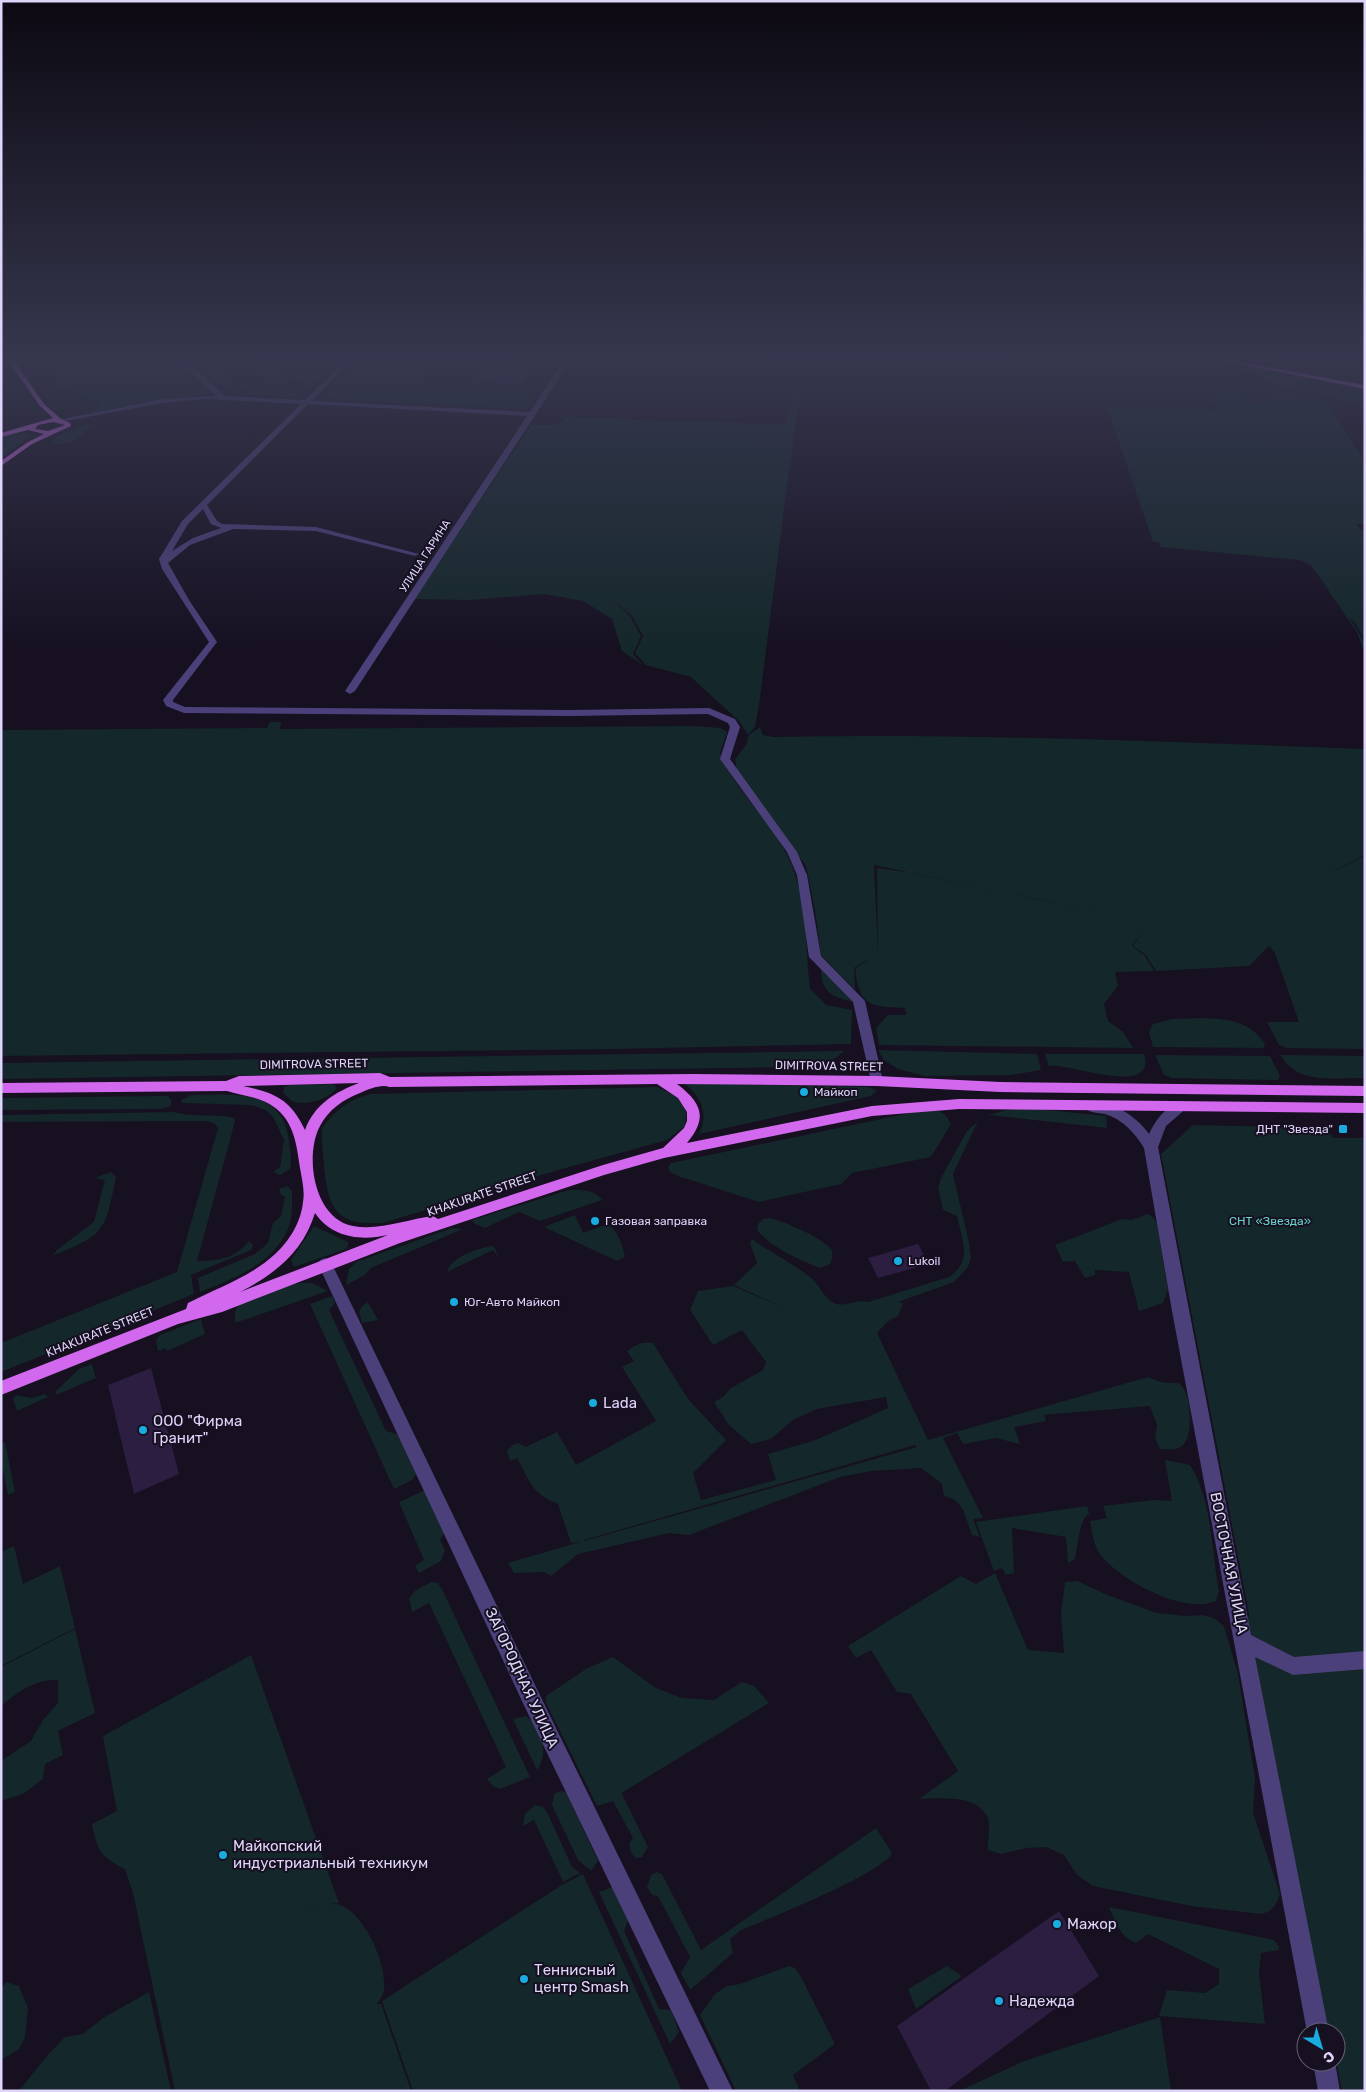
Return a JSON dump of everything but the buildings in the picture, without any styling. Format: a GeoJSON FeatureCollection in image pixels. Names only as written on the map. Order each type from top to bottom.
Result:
{"type":"FeatureCollection","features":[{"type":"Feature","properties":{"kind":"main road"},"geometry":{"type":"LineString","coordinates":[[1,464],[13,456]]}},
{"type":"Feature","properties":{"kind":"main road","name":"DIMITROVA STREET"},"geometry":{"type":"LineString","coordinates":[[1,1088],[228,1086],[239,1081],[380,1078],[389,1082],[657,1079],[877,1081],[1000,1087],[1365,1091]]}},
{"type":"Feature","properties":{"kind":"main road"},"geometry":{"type":"LineString","coordinates":[[657,1079],[684,1095],[695,1111],[694,1122],[689,1133],[664,1153]]}},
{"type":"Feature","properties":{"kind":"main road"},"geometry":{"type":"LineString","coordinates":[[306,1153],[314,1123],[330,1102],[360,1087],[389,1082]]}},
{"type":"Feature","properties":{"kind":"main road"},"geometry":{"type":"LineString","coordinates":[[176,1318],[266,1271],[290,1248],[307,1215],[311,1196],[306,1153],[292,1119],[282,1104],[271,1098],[228,1086]]}},
{"type":"Feature","properties":{"kind":"main road","name":"KHAKURATE STREET"},"geometry":{"type":"LineString","coordinates":[[1,1388],[176,1318],[217,1307],[326,1264],[450,1220],[562,1182],[664,1153],[872,1111],[917,1106],[1054,1105],[1365,1108]]}},
{"type":"Feature","properties":{"kind":"main road"},"geometry":{"type":"LineString","coordinates":[[311,1196],[319,1212],[330,1222],[343,1229],[362,1233],[383,1232],[416,1222],[450,1220]]}},
{"type":"Feature","properties":{"kind":"street"},"geometry":{"type":"LineString","coordinates":[[253,456],[185,523],[163,559],[166,569],[202,628],[211,636],[213,642],[168,700],[169,704],[176,709],[569,713],[708,711],[732,721],[735,727],[725,759],[792,852],[802,875],[815,957],[859,1001],[877,1081]]}},
{"type":"Feature","properties":{"kind":"street","name":"УЛИЦА ГАРИНА"},"geometry":{"type":"LineString","coordinates":[[350,691],[505,456]]}},
{"type":"Feature","properties":{"kind":"street"},"geometry":{"type":"LineString","coordinates":[[204,505],[214,522],[233,527],[281,527],[316,530],[415,554]]}},
{"type":"Feature","properties":{"kind":"street"},"geometry":{"type":"LineString","coordinates":[[166,569],[170,556],[180,548],[195,540],[233,527]]}},
{"type":"Feature","properties":{"kind":"street"},"geometry":{"type":"LineString","coordinates":[[1054,1105],[1066,1108],[1103,1108],[1134,1125],[1151,1147]]}},
{"type":"Feature","properties":{"kind":"street"},"geometry":{"type":"LineString","coordinates":[[1151,1147],[1156,1130],[1163,1120],[1182,1106]]}},
{"type":"Feature","properties":{"kind":"street","name":"ВОСТОЧНАЯ УЛИЦА"},"geometry":{"type":"LineString","coordinates":[[1151,1147],[1182,1320],[1316,2022]]}},
{"type":"Feature","properties":{"kind":"street","name":"ЗАГОРОДНАЯ УЛИЦА"},"geometry":{"type":"LineString","coordinates":[[326,1264],[533,1702],[722,2091]]}},
{"type":"Feature","properties":{"kind":"street"},"geometry":{"type":"LineString","coordinates":[[1244,1641],[1293,1666],[1365,1660]]}},
{"type":"Feature","properties":{"kind":"street"},"geometry":{"type":"LineString","coordinates":[[1326,2072],[1329,2091]]}},
{"type":"Feature","properties":{"kind":"green space"},"geometry":{"type":"Polygon","coordinates":[[[510,456],[791,456],[759,705],[755,727],[748,735],[739,721],[691,677],[646,665],[635,653],[643,636],[632,616],[613,600],[630,616],[641,636],[633,654],[643,665],[622,651],[612,619],[583,601],[544,594],[470,600],[414,599],[510,456]]]}},
{"type":"Feature","properties":{"kind":"green space"},"geometry":{"type":"Polygon","coordinates":[[[1124,456],[1361,456],[1365,462],[1365,524],[1355,524],[1365,533],[1365,641],[1356,624],[1349,617],[1365,643],[1363,649],[1357,632],[1311,565],[1300,560],[1161,547],[1159,542],[1153,542],[1124,456]]]}},
{"type":"Feature","properties":{"kind":"green space"},"geometry":{"type":"Polygon","coordinates":[[[270,722],[282,722],[279,729],[694,726],[720,728],[727,732],[720,753],[726,767],[780,842],[794,871],[802,904],[810,989],[826,1005],[852,1010],[851,1044],[613,1049],[1,1056],[1,730],[267,728],[270,722]]]}},
{"type":"Feature","properties":{"kind":"green space"},"geometry":{"type":"Polygon","coordinates":[[[760,727],[763,735],[773,737],[995,737],[1365,749],[1365,855],[1324,876],[1365,856],[1365,1049],[1287,1048],[1279,1045],[1267,1022],[1299,1022],[1275,953],[1269,946],[1249,966],[1156,971],[1146,955],[1133,946],[1143,931],[1132,946],[1145,956],[1154,971],[1115,972],[1118,986],[1104,1004],[1108,1021],[1123,1032],[1133,1048],[879,1045],[876,1028],[888,1015],[906,1015],[905,1008],[875,1005],[864,998],[857,982],[855,969],[869,959],[854,968],[855,990],[821,955],[815,910],[806,866],[737,771],[735,759],[746,745],[749,735],[760,727]],[[874,865],[878,954],[877,868],[910,873],[874,865]],[[910,873],[1121,917],[913,873],[910,873]]]}},
{"type":"Feature","properties":{"kind":"green space"},"geometry":{"type":"Polygon","coordinates":[[[821,969],[853,1002],[839,998],[829,992],[823,983],[821,969]]]}},
{"type":"Feature","properties":{"kind":"green space"},"geometry":{"type":"Polygon","coordinates":[[[1211,1018],[1235,1022],[1256,1034],[1265,1044],[1264,1048],[1153,1047],[1149,1032],[1153,1024],[1172,1019],[1211,1018]]]}},
{"type":"Feature","properties":{"kind":"green space"},"geometry":{"type":"Polygon","coordinates":[[[878,1050],[1037,1054],[1041,1070],[1011,1075],[924,1076],[898,1069],[884,1060],[878,1050]]]}},
{"type":"Feature","properties":{"kind":"green space"},"geometry":{"type":"Polygon","coordinates":[[[844,1051],[826,1063],[813,1066],[790,1067],[1,1079],[1,1063],[844,1051]]]}},
{"type":"Feature","properties":{"kind":"green space"},"geometry":{"type":"Polygon","coordinates":[[[1045,1054],[1144,1054],[1144,1067],[1137,1074],[1125,1077],[1109,1075],[1049,1066],[1045,1054]]]}},
{"type":"Feature","properties":{"kind":"green space"},"geometry":{"type":"Polygon","coordinates":[[[1155,1055],[1270,1056],[1280,1076],[1278,1080],[1172,1078],[1164,1075],[1155,1055]]]}},
{"type":"Feature","properties":{"kind":"green space"},"geometry":{"type":"Polygon","coordinates":[[[1281,1055],[1365,1056],[1365,1078],[1330,1079],[1307,1075],[1296,1071],[1288,1065],[1281,1055]]]}},
{"type":"Feature","properties":{"kind":"green space"},"geometry":{"type":"Polygon","coordinates":[[[684,1083],[868,1087],[877,1091],[871,1096],[699,1134],[703,1119],[702,1106],[695,1094],[684,1083]]]}},
{"type":"Feature","properties":{"kind":"green space"},"geometry":{"type":"Polygon","coordinates":[[[333,1084],[337,1088],[328,1096],[316,1101],[297,1103],[283,1093],[284,1087],[289,1085],[333,1084]]]}},
{"type":"Feature","properties":{"kind":"green space"},"geometry":{"type":"Polygon","coordinates":[[[658,1087],[681,1099],[687,1107],[685,1126],[667,1140],[555,1171],[383,1223],[367,1223],[345,1218],[337,1212],[328,1193],[324,1166],[322,1128],[343,1106],[362,1096],[370,1094],[658,1087]]]}},
{"type":"Feature","properties":{"kind":"green space"},"geometry":{"type":"Polygon","coordinates":[[[191,1095],[238,1095],[266,1103],[277,1111],[285,1124],[289,1142],[290,1169],[280,1175],[273,1172],[280,1167],[284,1140],[273,1117],[266,1110],[251,1105],[182,1103],[181,1100],[191,1095]]]}},
{"type":"Feature","properties":{"kind":"green space"},"geometry":{"type":"Polygon","coordinates":[[[168,1096],[171,1100],[171,1106],[160,1109],[1,1110],[1,1098],[168,1096]]]}},
{"type":"Feature","properties":{"kind":"green space"},"geometry":{"type":"Polygon","coordinates":[[[1011,1109],[1038,1109],[1106,1116],[1107,1128],[988,1115],[1011,1109]]]}},
{"type":"Feature","properties":{"kind":"green space"},"geometry":{"type":"Polygon","coordinates":[[[924,1110],[943,1113],[951,1124],[931,1157],[852,1173],[841,1184],[759,1202],[678,1176],[670,1172],[668,1167],[671,1163],[924,1110]]]}},
{"type":"Feature","properties":{"kind":"green space"},"geometry":{"type":"Polygon","coordinates":[[[174,1112],[234,1118],[235,1121],[197,1261],[212,1260],[232,1255],[249,1241],[253,1245],[251,1250],[191,1275],[194,1294],[1,1372],[1,1343],[177,1272],[218,1128],[215,1124],[208,1121],[1,1122],[1,1115],[174,1112]]]}},
{"type":"Feature","properties":{"kind":"green space"},"geometry":{"type":"Polygon","coordinates":[[[978,1121],[953,1174],[969,1243],[971,1258],[968,1267],[954,1282],[898,1302],[903,1303],[898,1316],[887,1322],[877,1333],[928,1440],[1148,1377],[1161,1382],[1178,1383],[1184,1390],[1189,1406],[1190,1425],[1186,1441],[1180,1448],[1160,1449],[1155,1438],[1157,1425],[1150,1406],[1044,1415],[1046,1421],[1014,1427],[1020,1444],[996,1438],[963,1444],[957,1433],[943,1438],[983,1518],[973,1519],[980,1537],[972,1535],[966,1516],[956,1501],[944,1496],[942,1484],[921,1468],[872,1471],[840,1477],[689,1535],[669,1533],[578,1554],[551,1576],[544,1572],[514,1573],[508,1563],[580,1542],[571,1543],[558,1504],[542,1496],[537,1491],[517,1458],[510,1461],[507,1451],[518,1443],[526,1447],[557,1432],[576,1465],[656,1421],[622,1367],[634,1361],[627,1351],[637,1345],[646,1342],[653,1343],[688,1399],[726,1440],[693,1473],[701,1500],[776,1480],[768,1454],[816,1440],[888,1408],[886,1397],[817,1409],[793,1420],[771,1439],[751,1444],[729,1425],[714,1402],[723,1397],[731,1388],[763,1370],[766,1362],[742,1330],[713,1345],[690,1310],[698,1291],[733,1286],[783,1307],[734,1285],[757,1263],[750,1243],[752,1239],[803,1272],[813,1280],[827,1298],[838,1304],[868,1302],[949,1277],[961,1264],[964,1250],[957,1216],[943,1210],[938,1188],[941,1178],[967,1131],[978,1121]],[[915,1445],[584,1541],[917,1447],[915,1445]]]}},
{"type":"Feature","properties":{"kind":"green space","name":"СНТ «Звезда»"},"geometry":{"type":"Polygon","coordinates":[[[1193,1125],[1327,1128],[1333,1138],[1365,1138],[1365,2091],[1342,2091],[1338,2072],[1346,2072],[1346,2022],[1327,2022],[1244,1641],[1249,1614],[1161,1154],[1193,1125]]]}},
{"type":"Feature","properties":{"kind":"green space"},"geometry":{"type":"Polygon","coordinates":[[[111,1172],[116,1177],[109,1210],[100,1229],[83,1243],[52,1256],[58,1249],[94,1222],[105,1180],[95,1178],[111,1172]]]}},
{"type":"Feature","properties":{"kind":"green space"},"geometry":{"type":"Polygon","coordinates":[[[287,1186],[292,1191],[291,1215],[290,1224],[281,1242],[262,1261],[250,1269],[200,1292],[198,1278],[255,1254],[268,1243],[273,1223],[281,1216],[285,1197],[281,1195],[279,1189],[287,1186]]]}},
{"type":"Feature","properties":{"kind":"green space"},"geometry":{"type":"Polygon","coordinates":[[[569,1190],[592,1192],[602,1200],[540,1221],[519,1212],[485,1228],[475,1224],[472,1220],[569,1190]]]}},
{"type":"Feature","properties":{"kind":"green space"},"geometry":{"type":"Polygon","coordinates":[[[1148,1214],[1154,1218],[1157,1224],[1168,1290],[1163,1303],[1139,1311],[1129,1272],[1095,1270],[1095,1275],[1085,1278],[1075,1261],[1063,1262],[1055,1245],[1122,1219],[1131,1220],[1148,1214]]]}},
{"type":"Feature","properties":{"kind":"green space"},"geometry":{"type":"Polygon","coordinates":[[[575,1215],[583,1233],[607,1224],[611,1226],[619,1238],[625,1257],[617,1261],[544,1227],[575,1215]]]}},
{"type":"Feature","properties":{"kind":"green space"},"geometry":{"type":"Polygon","coordinates":[[[771,1218],[803,1231],[827,1245],[832,1253],[830,1264],[820,1268],[794,1257],[770,1242],[757,1230],[758,1224],[763,1219],[771,1218]]]}},
{"type":"Feature","properties":{"kind":"green space"},"geometry":{"type":"Polygon","coordinates":[[[314,1226],[348,1242],[348,1246],[346,1249],[294,1267],[291,1260],[314,1226]]]}},
{"type":"Feature","properties":{"kind":"green space"},"geometry":{"type":"Polygon","coordinates":[[[452,1228],[463,1229],[371,1268],[365,1275],[346,1285],[349,1269],[356,1262],[452,1228]]]}},
{"type":"Feature","properties":{"kind":"green space"},"geometry":{"type":"Polygon","coordinates":[[[494,1246],[499,1259],[493,1250],[447,1272],[460,1257],[481,1248],[494,1246]]]}},
{"type":"Feature","properties":{"kind":"green space"},"geometry":{"type":"Polygon","coordinates":[[[312,1283],[328,1291],[235,1323],[235,1312],[239,1304],[282,1287],[312,1283]]]}},
{"type":"Feature","properties":{"kind":"green space"},"geometry":{"type":"Polygon","coordinates":[[[332,1296],[335,1303],[329,1310],[386,1431],[400,1435],[417,1473],[412,1480],[394,1489],[310,1304],[332,1296]]]}},
{"type":"Feature","properties":{"kind":"green space"},"geometry":{"type":"Polygon","coordinates":[[[368,1302],[378,1320],[362,1323],[359,1312],[362,1306],[368,1302]]]}},
{"type":"Feature","properties":{"kind":"green space"},"geometry":{"type":"Polygon","coordinates":[[[201,1319],[205,1334],[167,1351],[166,1348],[158,1351],[156,1340],[160,1335],[201,1319]]]}},
{"type":"Feature","properties":{"kind":"green space"},"geometry":{"type":"Polygon","coordinates":[[[92,1364],[96,1378],[56,1395],[56,1391],[79,1369],[92,1364]]]}},
{"type":"Feature","properties":{"kind":"green space"},"geometry":{"type":"Polygon","coordinates":[[[45,1394],[48,1397],[17,1411],[13,1399],[16,1395],[32,1398],[45,1394]]]}},
{"type":"Feature","properties":{"kind":"green space"},"geometry":{"type":"Polygon","coordinates":[[[5,1442],[15,1492],[8,1495],[1,1461],[1,1444],[5,1442]]]}},
{"type":"Feature","properties":{"kind":"green space"},"geometry":{"type":"Polygon","coordinates":[[[1165,1460],[1190,1465],[1198,1479],[1210,1526],[1219,1591],[1216,1601],[1203,1604],[1187,1603],[1170,1599],[1137,1584],[1109,1564],[1100,1554],[1093,1538],[1090,1521],[1107,1518],[1103,1506],[1154,1500],[1172,1501],[1165,1460]]]}},
{"type":"Feature","properties":{"kind":"green space"},"geometry":{"type":"Polygon","coordinates":[[[423,1491],[429,1495],[445,1531],[440,1540],[445,1550],[441,1561],[419,1573],[415,1566],[424,1560],[399,1502],[423,1491]]]}},
{"type":"Feature","properties":{"kind":"green space"},"geometry":{"type":"Polygon","coordinates":[[[1087,1506],[1089,1514],[1085,1517],[1081,1528],[1074,1560],[1068,1563],[1066,1537],[1012,1528],[1014,1573],[1006,1575],[1002,1568],[994,1571],[976,1522],[1087,1506]]]}},
{"type":"Feature","properties":{"kind":"green space"},"geometry":{"type":"Polygon","coordinates":[[[14,1546],[23,1584],[60,1566],[75,1628],[1,1666],[1,1552],[14,1546]]]}},
{"type":"Feature","properties":{"kind":"green space"},"geometry":{"type":"Polygon","coordinates":[[[995,1573],[1028,1650],[1064,1653],[1061,1614],[1065,1582],[1077,1581],[1110,1596],[1157,1613],[1186,1616],[1203,1615],[1214,1618],[1224,1626],[1238,1674],[1255,1778],[1253,1813],[1280,1894],[1271,1910],[1261,1914],[1191,1906],[1093,1886],[1077,1875],[1064,1855],[1046,1847],[1026,1848],[1001,1854],[988,1850],[988,1818],[983,1810],[976,1805],[958,1799],[919,1799],[958,1771],[911,1694],[897,1692],[871,1650],[856,1658],[848,1646],[961,1576],[976,1584],[995,1573]]]}},
{"type":"Feature","properties":{"kind":"green space"},"geometry":{"type":"Polygon","coordinates":[[[431,1582],[438,1583],[442,1589],[530,1777],[500,1789],[493,1786],[487,1779],[506,1767],[429,1603],[412,1612],[409,1598],[415,1591],[431,1582]]]}},
{"type":"Feature","properties":{"kind":"green space"},"geometry":{"type":"Polygon","coordinates":[[[75,1629],[95,1713],[58,1731],[63,1755],[45,1764],[43,1779],[23,1794],[1,1801],[1,1761],[31,1741],[43,1720],[58,1703],[58,1680],[50,1680],[27,1687],[1,1706],[1,1667],[75,1629]]]}},
{"type":"Feature","properties":{"kind":"green space","name":"Майкопский индустриальный техникум"},"geometry":{"type":"Polygon","coordinates":[[[251,1655],[339,1903],[328,1904],[340,1905],[349,1910],[358,1919],[374,1943],[383,1971],[384,1983],[383,1994],[377,2004],[381,2004],[411,2091],[175,2091],[133,1893],[125,1869],[110,1861],[101,1852],[92,1824],[117,1811],[103,1736],[251,1655]]]}},
{"type":"Feature","properties":{"kind":"green space"},"geometry":{"type":"Polygon","coordinates":[[[613,1657],[656,1688],[682,1698],[714,1700],[742,1682],[754,1686],[769,1703],[623,1792],[622,1794],[648,1847],[642,1857],[636,1858],[631,1853],[629,1843],[633,1838],[613,1801],[597,1806],[546,1703],[546,1696],[586,1669],[613,1657]]]}},
{"type":"Feature","properties":{"kind":"green space"},"geometry":{"type":"Polygon","coordinates":[[[526,1716],[537,1727],[542,1742],[543,1756],[537,1770],[513,1719],[526,1716]]]}},
{"type":"Feature","properties":{"kind":"green space"},"geometry":{"type":"Polygon","coordinates":[[[560,1791],[566,1792],[598,1861],[591,1871],[578,1860],[552,1805],[554,1794],[560,1791]]]}},
{"type":"Feature","properties":{"kind":"green space"},"geometry":{"type":"Polygon","coordinates":[[[535,1805],[543,1807],[547,1812],[572,1867],[580,1873],[563,1882],[534,1820],[523,1826],[525,1814],[535,1805]]]}},
{"type":"Feature","properties":{"kind":"green space"},"geometry":{"type":"Polygon","coordinates":[[[876,1828],[892,1853],[885,1861],[869,1872],[823,1895],[741,1930],[730,1939],[733,1953],[690,1990],[681,1973],[690,1957],[658,1896],[652,1895],[647,1887],[651,1875],[657,1872],[662,1874],[701,1950],[876,1828]]]}},
{"type":"Feature","properties":{"kind":"green space","name":"Теннисный центр Smash"},"geometry":{"type":"Polygon","coordinates":[[[583,1874],[682,2091],[413,2091],[382,2001],[562,1885],[583,1874]]]}},
{"type":"Feature","properties":{"kind":"green space"},"geometry":{"type":"Polygon","coordinates":[[[612,1887],[628,1921],[624,1931],[659,2009],[671,2010],[679,2032],[670,2044],[599,1892],[612,1887]]]}},
{"type":"Feature","properties":{"kind":"green space"},"geometry":{"type":"Polygon","coordinates":[[[1109,1907],[1274,1940],[1279,1950],[1261,1953],[1259,1973],[1265,2024],[1159,2016],[1167,1990],[1205,1993],[1219,1984],[1219,1969],[1148,1934],[1136,1943],[1130,1940],[1116,1924],[1109,1907]]]}},
{"type":"Feature","properties":{"kind":"green space"},"geometry":{"type":"Polygon","coordinates":[[[789,1966],[795,1968],[800,1975],[835,2044],[793,2075],[800,2091],[736,2091],[700,2015],[715,1994],[727,1986],[740,1984],[789,1966]]]}},
{"type":"Feature","properties":{"kind":"green space"},"geometry":{"type":"Polygon","coordinates":[[[947,1966],[962,1976],[916,2009],[908,1989],[947,1966]]]}},
{"type":"Feature","properties":{"kind":"green space"},"geometry":{"type":"Polygon","coordinates":[[[6,1982],[19,1986],[28,2008],[25,2037],[19,2049],[1,2060],[1,1989],[6,1982]]]}},
{"type":"Feature","properties":{"kind":"green space"},"geometry":{"type":"Polygon","coordinates":[[[149,1992],[171,2091],[19,2091],[65,2037],[83,2034],[103,2018],[149,1992]]]}},
{"type":"Feature","properties":{"kind":"green space"},"geometry":{"type":"Polygon","coordinates":[[[1160,2017],[1171,2091],[959,2091],[1024,2061],[1160,2017]]]}},
{"type":"Feature","properties":{"kind":"place","name":"Майкоп"},"geometry":{"type":"Point","coordinates":[804,1092]}},
{"type":"Feature","properties":{"kind":"place","name":"ДНТ \"Звезда\""},"geometry":{"type":"Point","coordinates":[1343,1129]}},
{"type":"Feature","properties":{"kind":"place","name":"Газовая заправка"},"geometry":{"type":"Point","coordinates":[595,1221]}},
{"type":"Feature","properties":{"kind":"place","name":"Lukoil"},"geometry":{"type":"Point","coordinates":[898,1261]}},
{"type":"Feature","properties":{"kind":"place","name":"Юг-Авто Майкоп"},"geometry":{"type":"Point","coordinates":[454,1302]}},
{"type":"Feature","properties":{"kind":"place","name":"Lada"},"geometry":{"type":"Point","coordinates":[593,1403]}},
{"type":"Feature","properties":{"kind":"place","name":"ООО \"Фирма Гранит\""},"geometry":{"type":"Point","coordinates":[143,1430]}},
{"type":"Feature","properties":{"kind":"place","name":"Майкопский индустриальный техникум"},"geometry":{"type":"Point","coordinates":[223,1855]}},
{"type":"Feature","properties":{"kind":"place","name":"Мажор"},"geometry":{"type":"Point","coordinates":[1057,1924]}},
{"type":"Feature","properties":{"kind":"place","name":"Теннисный центр Smash"},"geometry":{"type":"Point","coordinates":[524,1979]}},
{"type":"Feature","properties":{"kind":"place","name":"Надежда"},"geometry":{"type":"Point","coordinates":[999,2001]}}]}
